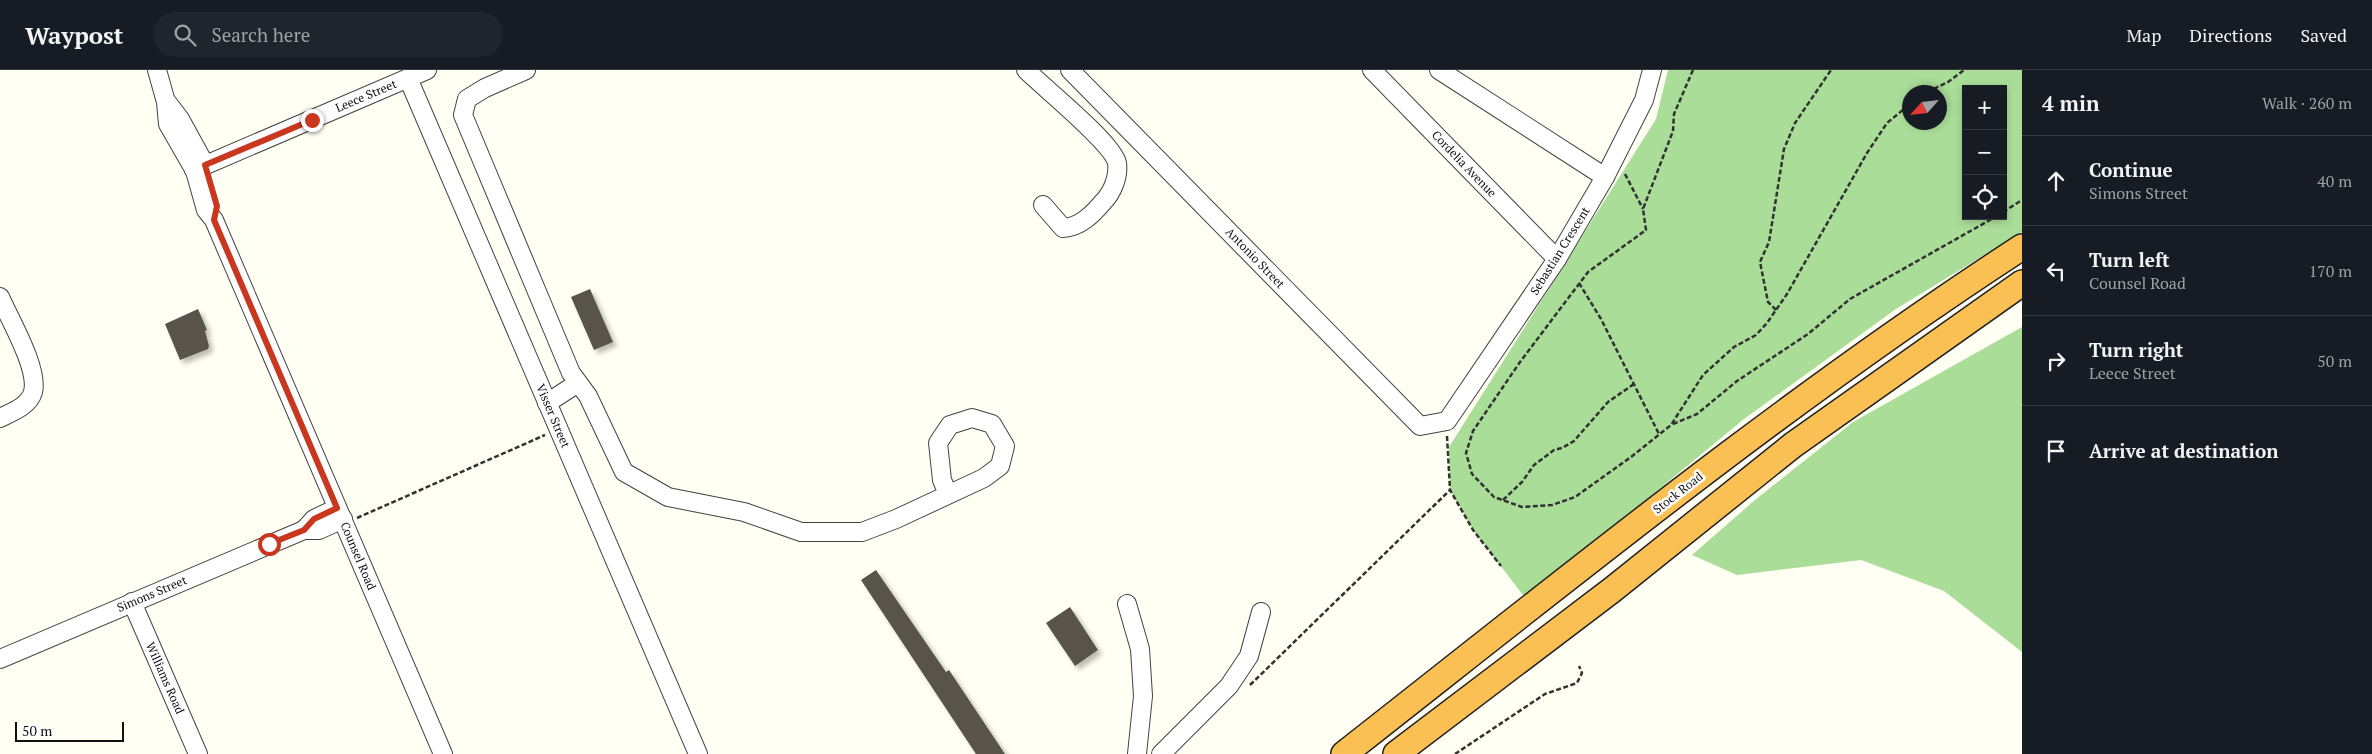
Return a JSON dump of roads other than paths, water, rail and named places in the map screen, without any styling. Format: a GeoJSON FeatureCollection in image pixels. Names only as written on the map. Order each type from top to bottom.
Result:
{"type":"FeatureCollection","features":[{"type":"Feature","properties":{"kind":"highway","name":"Stock Road"},"geometry":{"type":"LineString","coordinates":[[1344,754],[1721,460],[1896,332],[2022,247]]}},
{"type":"Feature","properties":{"kind":"highway"},"geometry":{"type":"LineString","coordinates":[[1396,754],[1612,590],[1793,445],[2022,283]]}},
{"type":"Feature","properties":{"kind":"street","name":"Counsel Road"},"geometry":{"type":"LineString","coordinates":[[157,70],[166,102],[180,120],[217,206],[214,220],[443,754]]}},
{"type":"Feature","properties":{"kind":"street","name":"Leece Street"},"geometry":{"type":"LineString","coordinates":[[200,168],[427,70]]}},
{"type":"Feature","properties":{"kind":"street"},"geometry":{"type":"LineString","coordinates":[[526,70],[485,88],[467,99],[463,115],[571,373],[588,396],[624,472],[668,497],[744,512],[801,532],[862,532],[896,519],[984,478],[1000,466],[1005,446],[992,424],[972,418],[950,425],[938,443],[942,480],[948,494]]}},
{"type":"Feature","properties":{"kind":"street"},"geometry":{"type":"LineString","coordinates":[[1026,70],[1107,146],[1117,163],[1115,183],[1110,195],[1075,228],[1063,228],[1043,204]]}},
{"type":"Feature","properties":{"kind":"street","name":"Antonio Street"},"geometry":{"type":"LineString","coordinates":[[1070,70],[1420,426],[1447,421]]}},
{"type":"Feature","properties":{"kind":"street","name":"Cordelia Avenue"},"geometry":{"type":"LineString","coordinates":[[1372,70],[1557,259]]}},
{"type":"Feature","properties":{"kind":"street"},"geometry":{"type":"LineString","coordinates":[[1439,70],[1605,177]]}},
{"type":"Feature","properties":{"kind":"street","name":"Sebastian Crescent"},"geometry":{"type":"LineString","coordinates":[[1447,421],[1557,259],[1605,177],[1644,100],[1652,70]]}},
{"type":"Feature","properties":{"kind":"street","name":"Visser Street"},"geometry":{"type":"LineString","coordinates":[[408,78],[698,754]]}},
{"type":"Feature","properties":{"kind":"street"},"geometry":{"type":"LineString","coordinates":[[0,297],[32,372],[32,393],[20,409],[0,418]]}},
{"type":"Feature","properties":{"kind":"street"},"geometry":{"type":"LineString","coordinates":[[548,403],[578,383]]}},
{"type":"Feature","properties":{"kind":"street","name":"Simons Street"},"geometry":{"type":"LineString","coordinates":[[0,658],[304,530],[319,530],[341,517]]}},
{"type":"Feature","properties":{"kind":"street","name":"Williams Road"},"geometry":{"type":"LineString","coordinates":[[132,602],[198,754]]}},
{"type":"Feature","properties":{"kind":"street"},"geometry":{"type":"LineString","coordinates":[[1127,604],[1140,649],[1143,696],[1137,754]]}},
{"type":"Feature","properties":{"kind":"street"},"geometry":{"type":"LineString","coordinates":[[1161,754],[1229,686],[1249,656],[1261,612]]}}]}
